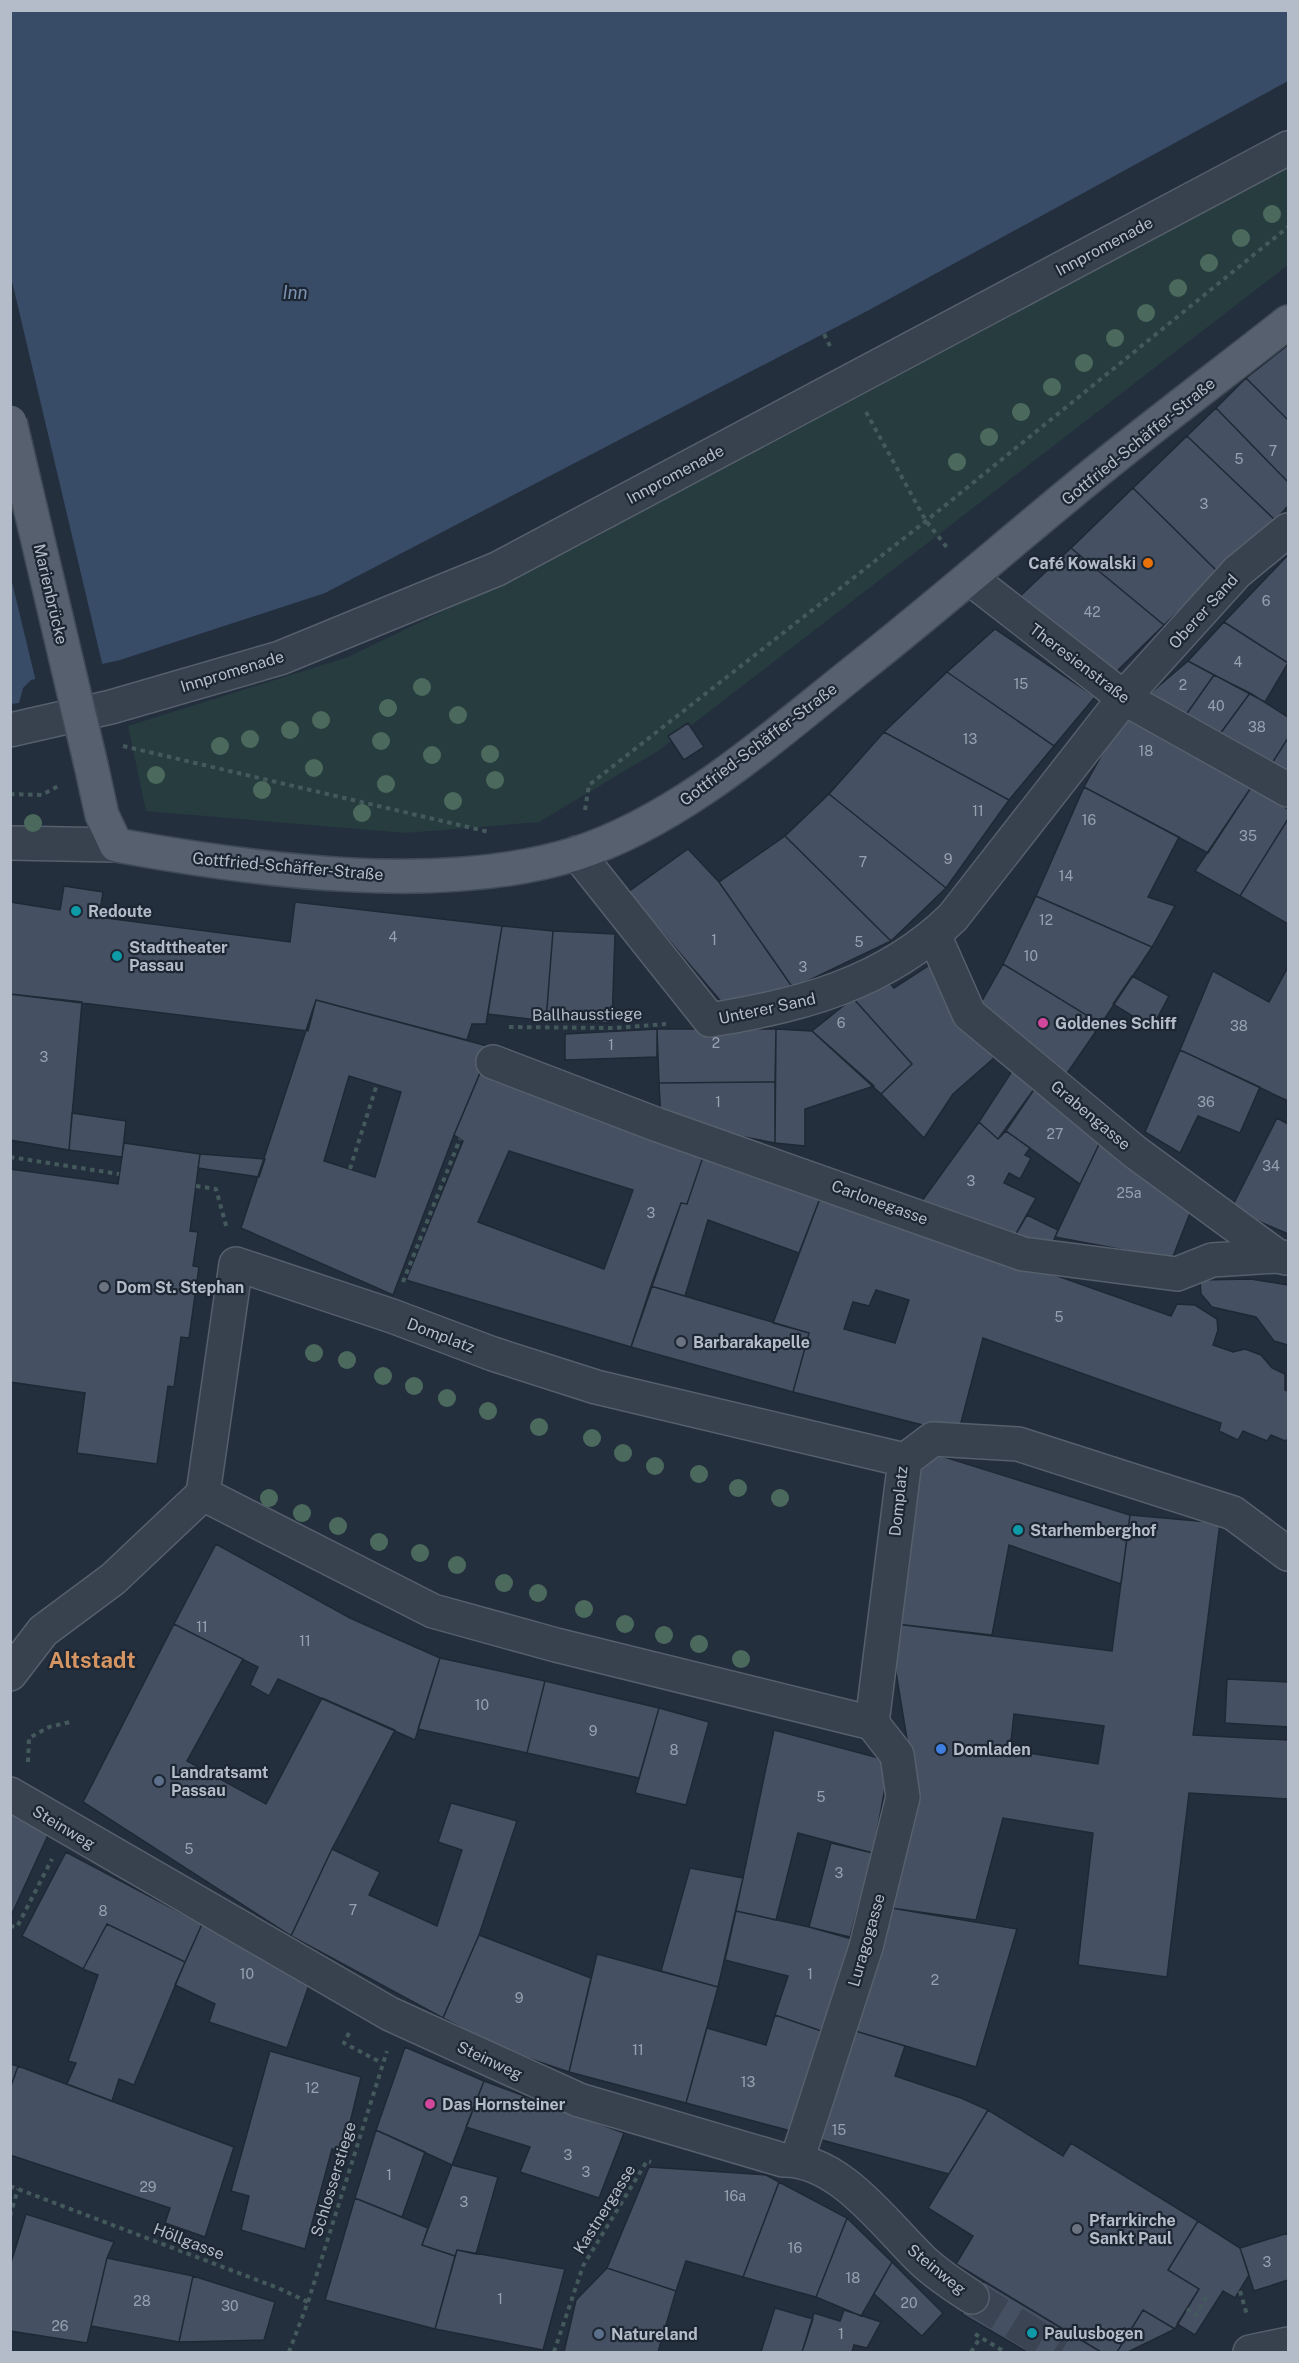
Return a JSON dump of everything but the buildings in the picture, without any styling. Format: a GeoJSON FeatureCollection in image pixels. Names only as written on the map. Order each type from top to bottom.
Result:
{"type":"FeatureCollection","features":[{"type":"Feature","properties":{"kind":"main road","name":"Gottfried-Schäffer-Straße"},"geometry":{"type":"LineString","coordinates":[[116,845],[249,866],[374,875],[435,875],[499,870],[577,853],[641,825],[705,785],[777,733],[971,579],[1090,477],[1288,322]]}},
{"type":"Feature","properties":{"kind":"main road","name":"Marienbrücke"},"geometry":{"type":"LineString","coordinates":[[10,422],[102,756]]}},
{"type":"Feature","properties":{"kind":"main road"},"geometry":{"type":"LineString","coordinates":[[102,756],[102,815],[116,845]]}},
{"type":"Feature","properties":{"kind":"street","name":"Innpromenade"},"geometry":{"type":"LineString","coordinates":[[20,728],[111,707],[280,658],[497,569],[1288,148]]}},
{"type":"Feature","properties":{"kind":"street","name":"Oberer Sand"},"geometry":{"type":"LineString","coordinates":[[1124,698],[1237,572],[1288,530]]}},
{"type":"Feature","properties":{"kind":"street","name":"Theresienstraße"},"geometry":{"type":"LineString","coordinates":[[971,579],[1124,698],[1288,790]]}},
{"type":"Feature","properties":{"kind":"street","name":"Unterer Sand"},"geometry":{"type":"LineString","coordinates":[[577,853],[710,1020],[774,1010],[839,990],[887,967],[934,935],[952,917],[1124,698]]}},
{"type":"Feature","properties":{"kind":"street","name":"Gottfried-Schäffer-Straße"},"geometry":{"type":"LineString","coordinates":[[10,843],[116,845]]}},
{"type":"Feature","properties":{"kind":"street","name":"Grabengasse"},"geometry":{"type":"LineString","coordinates":[[934,935],[969,1014],[1135,1152],[1245,1233],[1283,1257]]}},
{"type":"Feature","properties":{"kind":"street","name":"Carlonegasse"},"geometry":{"type":"LineString","coordinates":[[494,1062],[658,1125],[1023,1254],[1177,1274],[1212,1260],[1283,1257]]}},
{"type":"Feature","properties":{"kind":"street","name":"Domplatz"},"geometry":{"type":"LineString","coordinates":[[236,1264],[380,1312],[493,1354],[596,1387],[905,1460],[872,1723]]}},
{"type":"Feature","properties":{"kind":"street"},"geometry":{"type":"LineString","coordinates":[[10,1674],[43,1631],[113,1579],[203,1494],[236,1264]]}},
{"type":"Feature","properties":{"kind":"street"},"geometry":{"type":"LineString","coordinates":[[905,1460],[933,1439],[1018,1444],[1233,1513],[1288,1554]]}},
{"type":"Feature","properties":{"kind":"street"},"geometry":{"type":"LineString","coordinates":[[203,1494],[433,1611],[556,1645],[872,1723]]}},
{"type":"Feature","properties":{"kind":"street","name":"Luragogasse"},"geometry":{"type":"LineString","coordinates":[[797,2160],[866,1947],[903,1797],[897,1755],[872,1723]]}},
{"type":"Feature","properties":{"kind":"street","name":"Steinweg"},"geometry":{"type":"LineString","coordinates":[[19,1781],[67,1829],[390,2014],[579,2100],[783,2160],[797,2160],[855,2191],[924,2262],[972,2297]]}},
{"type":"Feature","properties":{"kind":"street"},"geometry":{"type":"LineString","coordinates":[[1250,2352],[1288,2344]]}},
{"type":"Feature","properties":{"kind":"path"},"geometry":{"type":"LineString","coordinates":[[577,853],[589,785],[926,521],[1288,227]]}},
{"type":"Feature","properties":{"kind":"path"},"geometry":{"type":"LineString","coordinates":[[848,381],[926,521]]}},
{"type":"Feature","properties":{"kind":"path"},"geometry":{"type":"LineString","coordinates":[[102,756],[124,746],[496,834]]}},
{"type":"Feature","properties":{"kind":"path"},"geometry":{"type":"LineString","coordinates":[[10,794],[42,795]]}},
{"type":"Feature","properties":{"kind":"path","name":"Ballhausstiege"},"geometry":{"type":"LineString","coordinates":[[494,1062],[500,1027],[615,1028],[710,1020]]}},
{"type":"Feature","properties":{"kind":"path"},"geometry":{"type":"LineString","coordinates":[[350,1169],[377,1084]]}},
{"type":"Feature","properties":{"kind":"path"},"geometry":{"type":"LineString","coordinates":[[403,1283],[460,1139]]}},
{"type":"Feature","properties":{"kind":"path"},"geometry":{"type":"LineString","coordinates":[[10,1157],[119,1174]]}},
{"type":"Feature","properties":{"kind":"path"},"geometry":{"type":"LineString","coordinates":[[196,1185],[216,1189],[236,1264]]}},
{"type":"Feature","properties":{"kind":"path"},"geometry":{"type":"LineString","coordinates":[[19,1781],[29,1738],[48,1727],[70,1722]]}},
{"type":"Feature","properties":{"kind":"path"},"geometry":{"type":"LineString","coordinates":[[10,1926],[17,1927],[67,1829]]}},
{"type":"Feature","properties":{"kind":"path"},"geometry":{"type":"LineString","coordinates":[[353,2024],[344,2043],[382,2063]]}},
{"type":"Feature","properties":{"kind":"path","name":"Schlosserstiege"},"geometry":{"type":"LineString","coordinates":[[308,2302],[382,2063],[390,2045]]}},
{"type":"Feature","properties":{"kind":"path","name":"Kastnergasse"},"geometry":{"type":"LineString","coordinates":[[554,2352],[583,2265],[647,2161],[658,2162]]}},
{"type":"Feature","properties":{"kind":"path","name":"Höllgasse"},"geometry":{"type":"LineString","coordinates":[[10,2186],[278,2288],[308,2302]]}},
{"type":"Feature","properties":{"kind":"path"},"geometry":{"type":"LineString","coordinates":[[10,2216],[18,2189]]}},
{"type":"Feature","properties":{"kind":"path"},"geometry":{"type":"LineString","coordinates":[[1187,2309],[1196,2315],[1208,2294]]}},
{"type":"Feature","properties":{"kind":"path"},"geometry":{"type":"LineString","coordinates":[[289,2352],[308,2302]]}},
{"type":"Feature","properties":{"kind":"path"},"geometry":{"type":"LineString","coordinates":[[971,2352],[980,2338]]}},
{"type":"Feature","properties":{"kind":"green space"},"geometry":{"type":"Polygon","coordinates":[[[1288,163],[1288,265],[658,751],[539,822],[406,833],[146,811],[128,726],[348,657],[593,539],[826,402],[1288,163]]]}},
{"type":"Feature","properties":{"kind":"water","name":"Inn"},"geometry":{"type":"Polygon","coordinates":[[[10,11],[1288,11],[1288,81],[869,310],[325,593],[120,660],[31,680],[23,688],[19,703],[11,704],[10,11]]]}},
{"type":"Feature","properties":{"kind":"pier"},"geometry":{"type":"Polygon","coordinates":[[[11,277],[103,667],[36,682],[10,574],[11,277]]]}},
{"type":"Feature","properties":{"kind":"tunnel"},"geometry":{"type":"LineString","coordinates":[[972,2297],[1061,2352]]}},
{"type":"Feature","properties":{"kind":"place","name":"Café Kowalski"},"geometry":{"type":"Point","coordinates":[1148,563]}},
{"type":"Feature","properties":{"kind":"place","name":"Redoute"},"geometry":{"type":"Point","coordinates":[76,911]}},
{"type":"Feature","properties":{"kind":"place","name":"Stadttheater Passau"},"geometry":{"type":"Point","coordinates":[117,956]}},
{"type":"Feature","properties":{"kind":"place","name":"Goldenes Schiff"},"geometry":{"type":"Point","coordinates":[1043,1023]}},
{"type":"Feature","properties":{"kind":"place","name":"Dom St. Stephan"},"geometry":{"type":"Point","coordinates":[104,1287]}},
{"type":"Feature","properties":{"kind":"place","name":"Barbarakapelle"},"geometry":{"type":"Point","coordinates":[681,1342]}},
{"type":"Feature","properties":{"kind":"place","name":"Starhemberghof"},"geometry":{"type":"Point","coordinates":[1018,1530]}},
{"type":"Feature","properties":{"kind":"place","name":"Domladen"},"geometry":{"type":"Point","coordinates":[941,1749]}},
{"type":"Feature","properties":{"kind":"place","name":"Landratsamt Passau"},"geometry":{"type":"Point","coordinates":[159,1781]}},
{"type":"Feature","properties":{"kind":"place","name":"Das Hornsteiner"},"geometry":{"type":"Point","coordinates":[430,2104]}},
{"type":"Feature","properties":{"kind":"place","name":"Pfarrkirche Sankt Paul"},"geometry":{"type":"Point","coordinates":[1077,2229]}},
{"type":"Feature","properties":{"kind":"place","name":"Paulusbogen"},"geometry":{"type":"Point","coordinates":[1032,2333]}},
{"type":"Feature","properties":{"kind":"place","name":"Natureland"},"geometry":{"type":"Point","coordinates":[599,2334]}},
{"type":"Feature","properties":{"kind":"district","name":"Altstadt"},"geometry":{"type":"Point","coordinates":[92,1660]}}]}
